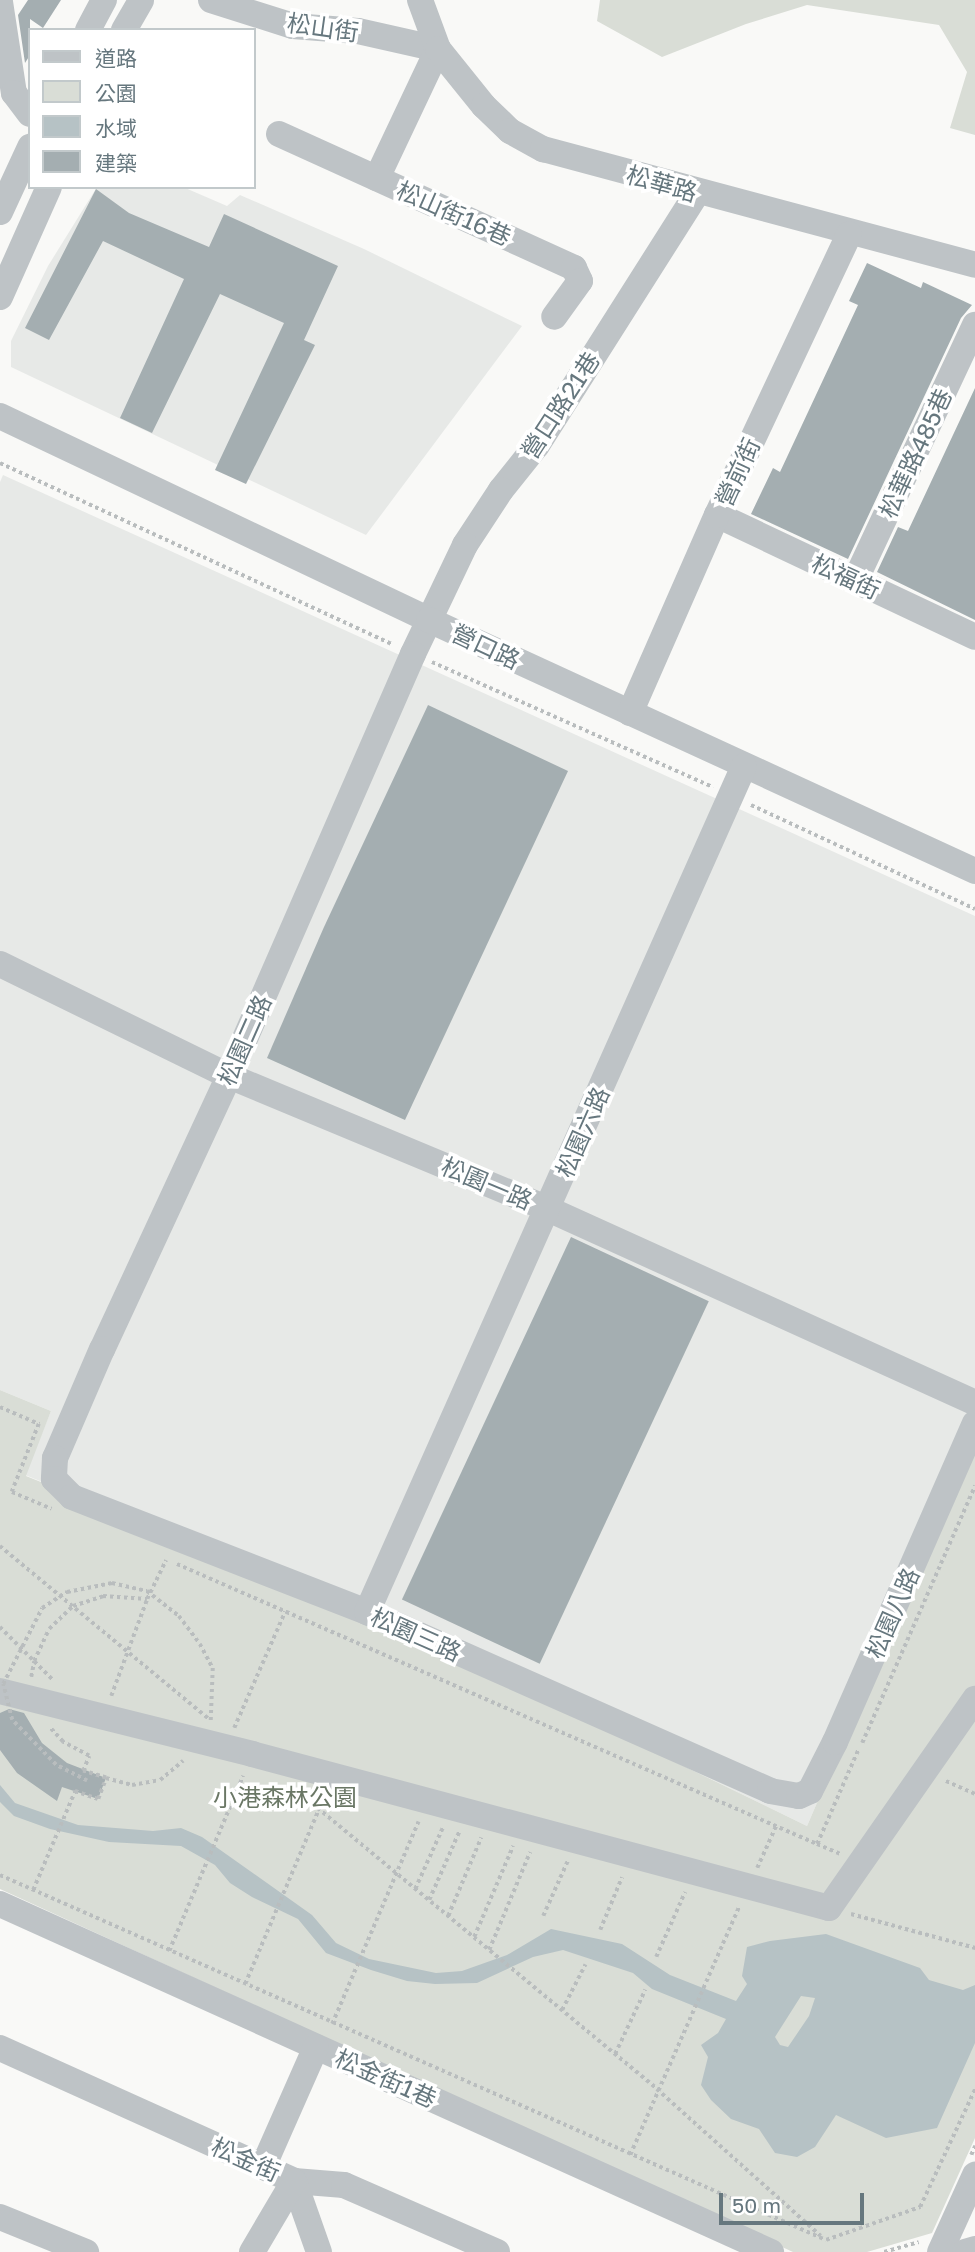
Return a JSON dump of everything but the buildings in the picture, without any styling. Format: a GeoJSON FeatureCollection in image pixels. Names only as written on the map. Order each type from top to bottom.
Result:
{"type":"FeatureCollection","features":[{"type":"Feature","properties":{"kind":"street"},"geometry":{"type":"LineString","coordinates":[[89,28],[104,0]]}},
{"type":"Feature","properties":{"kind":"street"},"geometry":{"type":"LineString","coordinates":[[125,28],[141,0]]}},
{"type":"Feature","properties":{"kind":"street","name":"松山街"},"geometry":{"type":"LineString","coordinates":[[211,0],[293,26],[358,31],[438,49]]}},
{"type":"Feature","properties":{"kind":"street","name":"松華路"},"geometry":{"type":"LineString","coordinates":[[420,0],[438,49],[484,106],[521,138],[543,149],[849,234],[975,265]]}},
{"type":"Feature","properties":{"kind":"street"},"geometry":{"type":"LineString","coordinates":[[0,2],[14,93],[28,111]]}},
{"type":"Feature","properties":{"kind":"street"},"geometry":{"type":"LineString","coordinates":[[377,178],[438,49]]}},
{"type":"Feature","properties":{"kind":"street","name":"松山街16巷"},"geometry":{"type":"LineString","coordinates":[[279,134],[574,268],[580,281],[554,317]]}},
{"type":"Feature","properties":{"kind":"street"},"geometry":{"type":"LineString","coordinates":[[0,212],[28,151]]}},
{"type":"Feature","properties":{"kind":"street"},"geometry":{"type":"LineString","coordinates":[[0,297],[48,189]]}},
{"type":"Feature","properties":{"kind":"street","name":"營口路21巷"},"geometry":{"type":"LineString","coordinates":[[429,620],[465,545],[501,490],[537,445],[697,193]]}},
{"type":"Feature","properties":{"kind":"street","name":"營前街"},"geometry":{"type":"LineString","coordinates":[[630,713],[718,515],[849,234]]}},
{"type":"Feature","properties":{"kind":"street","name":"松華路485巷"},"geometry":{"type":"LineString","coordinates":[[855,581],[975,325]]}},
{"type":"Feature","properties":{"kind":"street","name":"營口路"},"geometry":{"type":"LineString","coordinates":[[0,416],[429,620],[975,871]]}},
{"type":"Feature","properties":{"kind":"street","name":"松福街"},"geometry":{"type":"LineString","coordinates":[[718,515],[975,637]]}},
{"type":"Feature","properties":{"kind":"street","name":"松園二路"},"geometry":{"type":"LineString","coordinates":[[55,1458],[229,1076],[429,620]]}},
{"type":"Feature","properties":{"kind":"street","name":"松園六路"},"geometry":{"type":"LineString","coordinates":[[368,1612],[744,766]]}},
{"type":"Feature","properties":{"kind":"street","name":"松園一路"},"geometry":{"type":"LineString","coordinates":[[0,964],[229,1076],[548,1209],[975,1403]]}},
{"type":"Feature","properties":{"kind":"street","name":"松園八路"},"geometry":{"type":"LineString","coordinates":[[799,1796],[810,1791],[824,1765],[975,1423]]}},
{"type":"Feature","properties":{"kind":"street","name":"松園三路"},"geometry":{"type":"LineString","coordinates":[[55,1458],[54,1479],[72,1497],[368,1612],[770,1791],[799,1796]]}},
{"type":"Feature","properties":{"kind":"street"},"geometry":{"type":"LineString","coordinates":[[0,1691],[103,1718],[210,1730],[252,1754],[829,1908],[975,1699]]}},
{"type":"Feature","properties":{"kind":"street","name":"松金街1巷"},"geometry":{"type":"LineString","coordinates":[[0,1904],[771,2252]]}},
{"type":"Feature","properties":{"kind":"street","name":"松金街"},"geometry":{"type":"LineString","coordinates":[[0,2048],[294,2181],[344,2185],[497,2252]]}},
{"type":"Feature","properties":{"kind":"street"},"geometry":{"type":"LineString","coordinates":[[263,2167],[318,2048]]}},
{"type":"Feature","properties":{"kind":"street"},"geometry":{"type":"LineString","coordinates":[[930,2247],[975,2175]]}},
{"type":"Feature","properties":{"kind":"street"},"geometry":{"type":"LineString","coordinates":[[252,2252],[294,2181]]}},
{"type":"Feature","properties":{"kind":"street"},"geometry":{"type":"LineString","coordinates":[[294,2181],[319,2252]]}},
{"type":"Feature","properties":{"kind":"street"},"geometry":{"type":"LineString","coordinates":[[0,2217],[86,2252]]}},
{"type":"Feature","properties":{"kind":"street"},"geometry":{"type":"LineString","coordinates":[[965,2252],[975,2249]]}},
{"type":"Feature","properties":{"kind":"path"},"geometry":{"type":"LineString","coordinates":[[0,463],[413,654],[732,795],[975,909]]}},
{"type":"Feature","properties":{"kind":"path"},"geometry":{"type":"LineString","coordinates":[[0,1407],[39,1424],[12,1492],[63,1515]]}},
{"type":"Feature","properties":{"kind":"path"},"geometry":{"type":"LineString","coordinates":[[103,1718],[147,1599],[166,1559],[817,1844],[975,1486]]}},
{"type":"Feature","properties":{"kind":"path"},"geometry":{"type":"LineString","coordinates":[[0,1546],[128,1652],[210,1730]]}},
{"type":"Feature","properties":{"kind":"path"},"geometry":{"type":"LineString","coordinates":[[87,1781],[57,1765],[12,1720],[3,1684],[42,1608],[66,1592],[112,1583],[147,1591],[179,1616],[200,1644],[213,1668],[210,1730],[190,1754],[160,1780],[132,1785],[83,1770],[89,1756],[63,1742],[36,1712],[30,1698],[34,1661],[50,1629],[73,1606],[103,1596],[147,1599]]}},
{"type":"Feature","properties":{"kind":"path"},"geometry":{"type":"LineString","coordinates":[[169,1951],[252,1754],[230,1737],[285,1612]]}},
{"type":"Feature","properties":{"kind":"path"},"geometry":{"type":"LineString","coordinates":[[0,1628],[61,1688]]}},
{"type":"Feature","properties":{"kind":"path"},"geometry":{"type":"LineString","coordinates":[[925,1771],[975,1794]]}},
{"type":"Feature","properties":{"kind":"path"},"geometry":{"type":"LineString","coordinates":[[32,1890],[75,1791],[98,1799],[106,1778]]}},
{"type":"Feature","properties":{"kind":"path"},"geometry":{"type":"LineString","coordinates":[[290,1786],[657,2089],[826,2240]]}},
{"type":"Feature","properties":{"kind":"path"},"geometry":{"type":"LineString","coordinates":[[245,1984],[319,1810]]}},
{"type":"Feature","properties":{"kind":"path"},"geometry":{"type":"LineString","coordinates":[[318,2048],[332,2024],[397,1874],[459,1810]]}},
{"type":"Feature","properties":{"kind":"path"},"geometry":{"type":"LineString","coordinates":[[415,1889],[459,1810]]}},
{"type":"Feature","properties":{"kind":"path"},"geometry":{"type":"LineString","coordinates":[[429,1900],[459,1810]]}},
{"type":"Feature","properties":{"kind":"path"},"geometry":{"type":"LineString","coordinates":[[448,1916],[459,1810]]}},
{"type":"Feature","properties":{"kind":"path"},"geometry":{"type":"LineString","coordinates":[[630,2155],[776,1826]]}},
{"type":"Feature","properties":{"kind":"path"},"geometry":{"type":"LineString","coordinates":[[474,1937],[530,1829]]}},
{"type":"Feature","properties":{"kind":"path"},"geometry":{"type":"LineString","coordinates":[[489,1950],[530,1829]]}},
{"type":"Feature","properties":{"kind":"path"},"geometry":{"type":"LineString","coordinates":[[543,1916],[576,1841]]}},
{"type":"Feature","properties":{"kind":"path"},"geometry":{"type":"LineString","coordinates":[[600,1930],[631,1856]]}},
{"type":"Feature","properties":{"kind":"path"},"geometry":{"type":"LineString","coordinates":[[656,1957],[694,1872]]}},
{"type":"Feature","properties":{"kind":"path"},"geometry":{"type":"LineString","coordinates":[[0,1875],[826,2240],[920,2207],[975,2089]]}},
{"type":"Feature","properties":{"kind":"path"},"geometry":{"type":"LineString","coordinates":[[829,1908],[975,1948]]}},
{"type":"Feature","properties":{"kind":"path"},"geometry":{"type":"LineString","coordinates":[[562,2010],[585,1965]]}},
{"type":"Feature","properties":{"kind":"path"},"geometry":{"type":"LineString","coordinates":[[615,2054],[645,1990]]}},
{"type":"Feature","properties":{"kind":"path"},"geometry":{"type":"LineString","coordinates":[[884,2252],[930,2247]]}},
{"type":"Feature","properties":{"kind":"shaded area"},"geometry":{"type":"Polygon","coordinates":[[[96,189],[188,189],[227,206],[240,195],[364,249],[522,326],[366,535],[11,367],[11,341],[48,266],[96,189]]]}},
{"type":"Feature","properties":{"kind":"shaded area"},"geometry":{"type":"Polygon","coordinates":[[[3,475],[975,916],[975,1435],[807,1826],[367,1612],[25,1475],[51,1411],[0,1390],[0,482],[3,475]]]}},
{"type":"Feature","properties":{"kind":"green space"},"geometry":{"type":"Polygon","coordinates":[[[600,0],[975,0],[975,135],[950,128],[967,72],[939,25],[807,5],[746,24],[662,57],[597,21],[600,0]]]}},
{"type":"Feature","properties":{"kind":"green space","name":"小港森林公園"},"geometry":{"type":"Polygon","coordinates":[[[0,1390],[51,1411],[26,1476],[367,1612],[807,1826],[975,1435],[975,2138],[932,2233],[867,2252],[793,2252],[0,1889],[0,1390]]]}},
{"type":"Feature","properties":{"kind":"water"},"geometry":{"type":"Polygon","coordinates":[[[0,1785],[15,1803],[78,1825],[153,1831],[181,1828],[202,1837],[312,1915],[336,1943],[369,1959],[436,1973],[462,1971],[507,1955],[551,1929],[622,1944],[670,1975],[736,2001],[747,1984],[742,1976],[747,1947],[770,1941],[826,1934],[920,1968],[929,1980],[963,1990],[975,1985],[975,2043],[937,2128],[886,2138],[836,2115],[815,2147],[797,2157],[775,2153],[759,2129],[731,2119],[711,2100],[701,2085],[708,2057],[701,2045],[718,2033],[726,2019],[652,1989],[633,1973],[563,1950],[533,1957],[477,1983],[435,1984],[407,1981],[326,1953],[298,1919],[252,1897],[230,1883],[215,1865],[181,1846],[109,1842],[50,1829],[14,1816],[0,1802],[0,1785]],[[801,1996],[775,2037],[780,2045],[788,2047],[809,2016],[815,1998],[801,1996]]]}}]}
